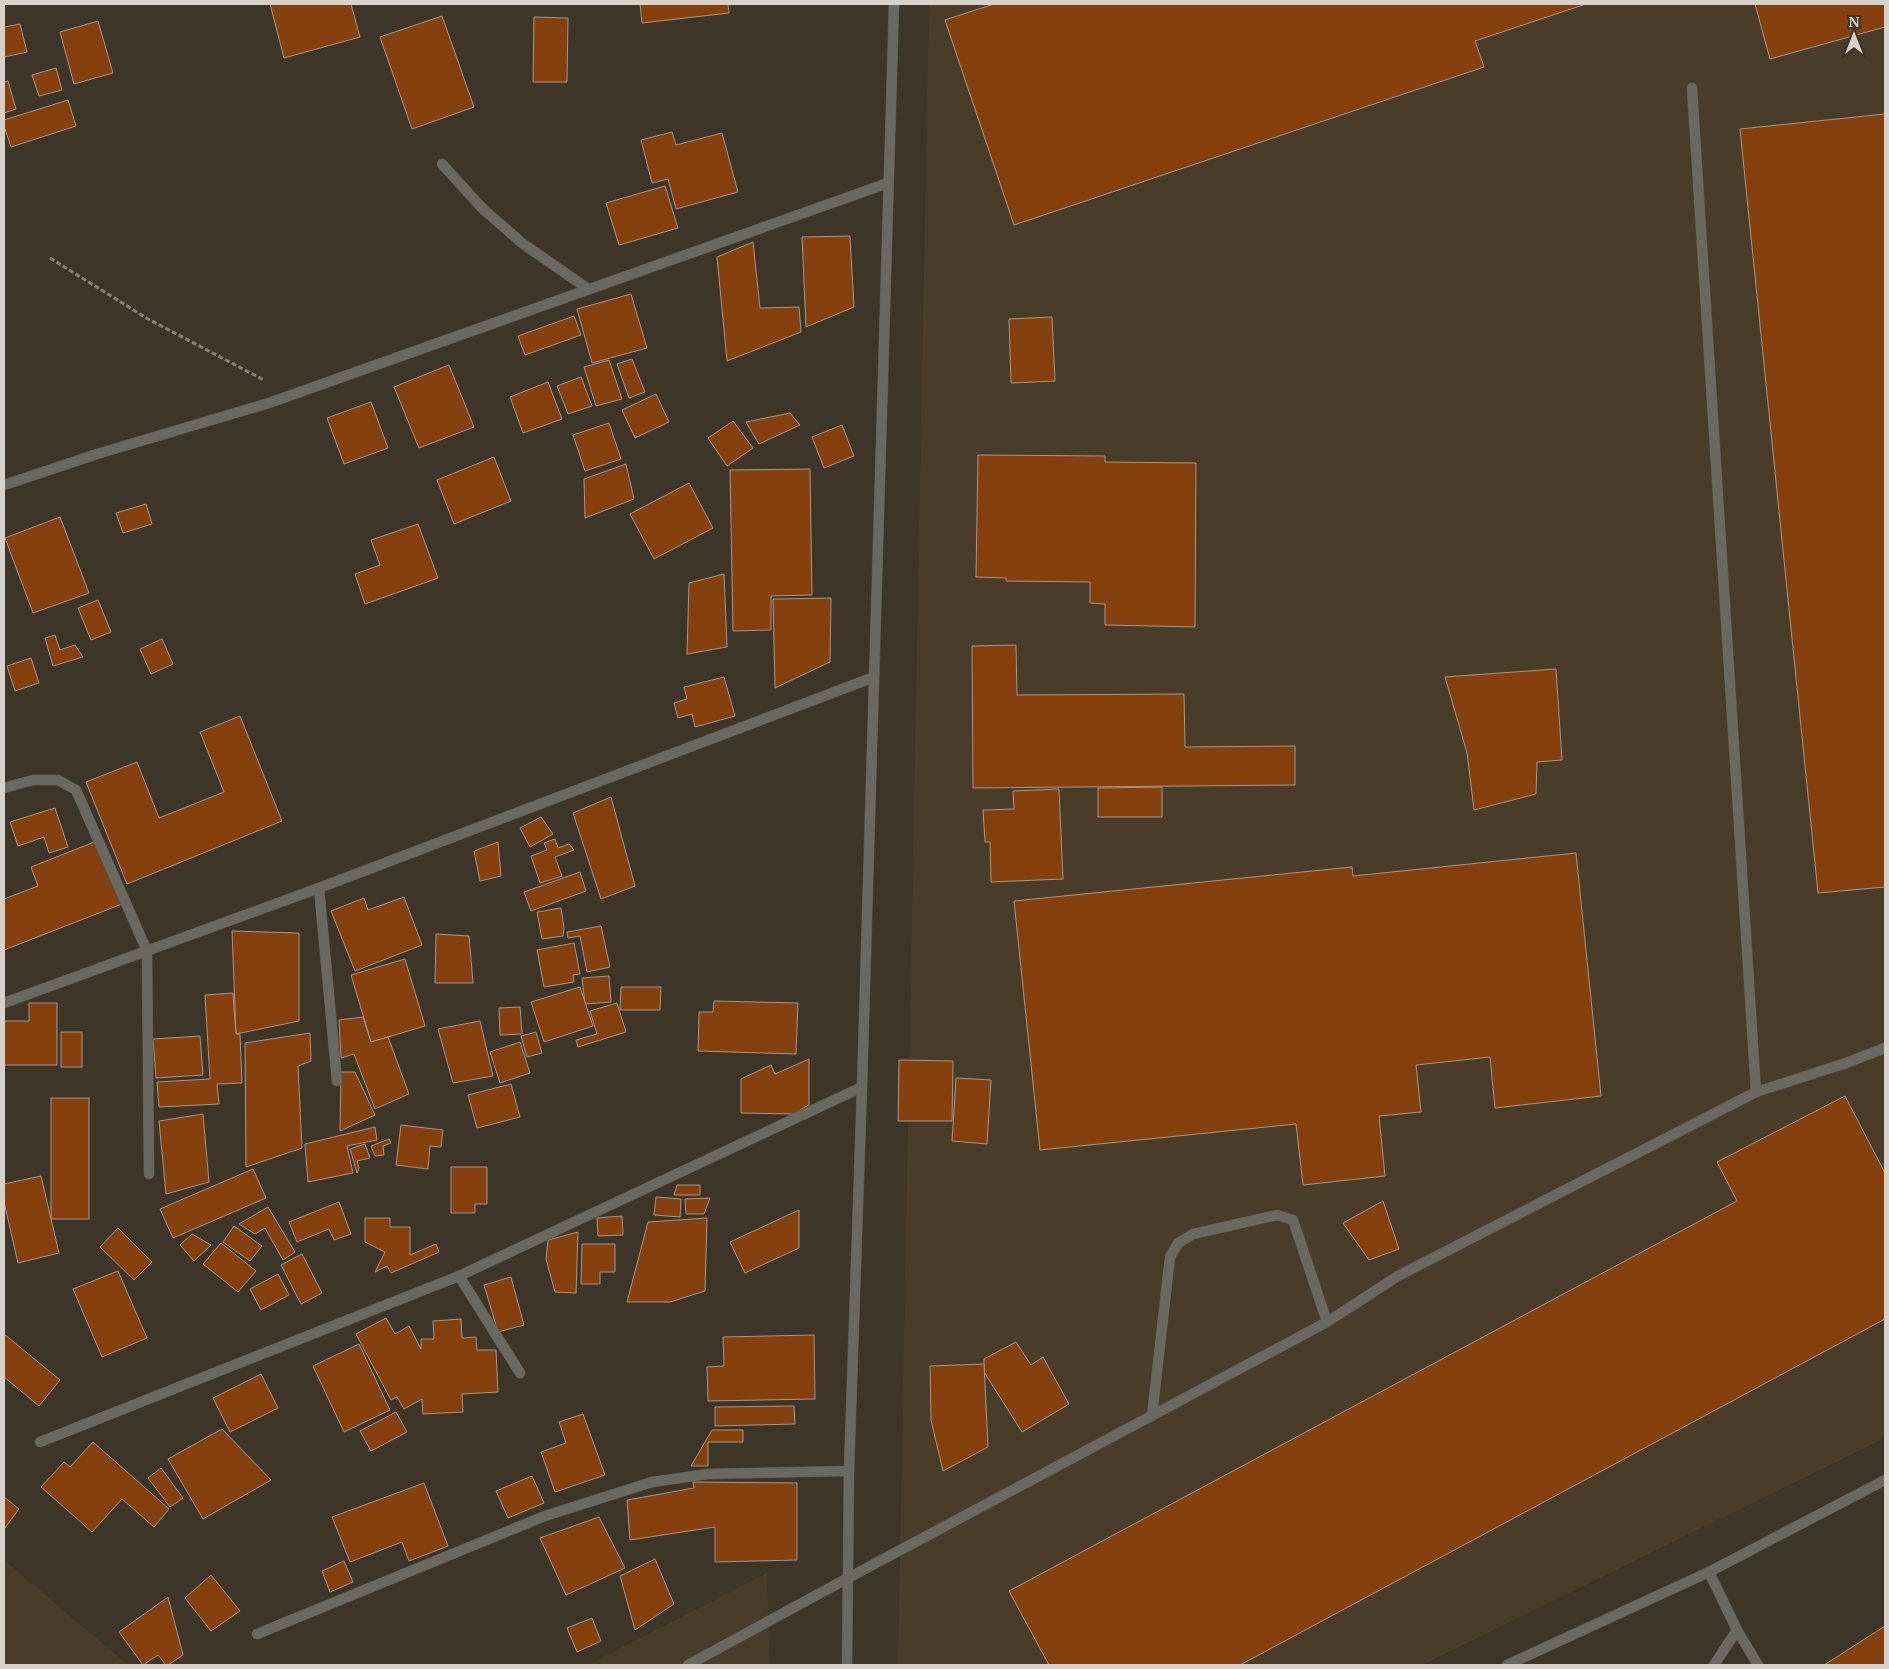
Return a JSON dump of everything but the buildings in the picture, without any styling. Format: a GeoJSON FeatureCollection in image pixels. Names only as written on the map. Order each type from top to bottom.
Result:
{"type":"FeatureCollection","features":[{"type":"Feature","properties":{"kind":"street"},"geometry":{"type":"LineString","coordinates":[[847,1665],[849,1471],[894,4]]}},
{"type":"Feature","properties":{"kind":"street"},"geometry":{"type":"LineString","coordinates":[[1692,88],[1756,1092]]}},
{"type":"Feature","properties":{"kind":"street"},"geometry":{"type":"LineString","coordinates":[[442,164],[482,208],[522,243],[588,289]]}},
{"type":"Feature","properties":{"kind":"street"},"geometry":{"type":"LineString","coordinates":[[4,485],[97,454],[269,403],[888,183]]}},
{"type":"Feature","properties":{"kind":"street"},"geometry":{"type":"LineString","coordinates":[[4,1003],[319,888],[874,677]]}},
{"type":"Feature","properties":{"kind":"street"},"geometry":{"type":"LineString","coordinates":[[4,788],[34,780],[58,780],[76,790],[147,951],[149,1174]]}},
{"type":"Feature","properties":{"kind":"street"},"geometry":{"type":"LineString","coordinates":[[319,888],[337,1080]]}},
{"type":"Feature","properties":{"kind":"street"},"geometry":{"type":"LineString","coordinates":[[688,1665],[1327,1322],[1398,1276],[1756,1092],[1846,1064],[1885,1048]]}},
{"type":"Feature","properties":{"kind":"street"},"geometry":{"type":"LineString","coordinates":[[40,1442],[459,1276],[862,1087]]}},
{"type":"Feature","properties":{"kind":"street"},"geometry":{"type":"LineString","coordinates":[[1152,1416],[1170,1257],[1178,1243],[1194,1234],[1277,1215],[1292,1220],[1327,1322]]}},
{"type":"Feature","properties":{"kind":"street"},"geometry":{"type":"LineString","coordinates":[[459,1276],[520,1373]]}},
{"type":"Feature","properties":{"kind":"street"},"geometry":{"type":"LineString","coordinates":[[257,1634],[545,1516],[652,1482],[708,1474],[849,1471]]}},
{"type":"Feature","properties":{"kind":"street"},"geometry":{"type":"LineString","coordinates":[[1508,1665],[1709,1572],[1885,1480]]}},
{"type":"Feature","properties":{"kind":"street"},"geometry":{"type":"LineString","coordinates":[[1709,1572],[1737,1630],[1758,1665]]}},
{"type":"Feature","properties":{"kind":"street"},"geometry":{"type":"LineString","coordinates":[[1714,1665],[1737,1630]]}},
{"type":"Feature","properties":{"kind":"path"},"geometry":{"type":"LineString","coordinates":[[50,258],[148,319],[292,394]]}},
{"type":"Feature","properties":{"kind":"shaded area"},"geometry":{"type":"Polygon","coordinates":[[[929,4],[1885,4],[1885,1438],[1422,1665],[898,1665],[929,4]]]}},
{"type":"Feature","properties":{"kind":"shaded area"},"geometry":{"type":"Polygon","coordinates":[[[4,1560],[128,1665],[4,1665],[4,1560]]]}},
{"type":"Feature","properties":{"kind":"shaded area"},"geometry":{"type":"Polygon","coordinates":[[[767,1573],[770,1665],[588,1665],[767,1573]]]}}]}
